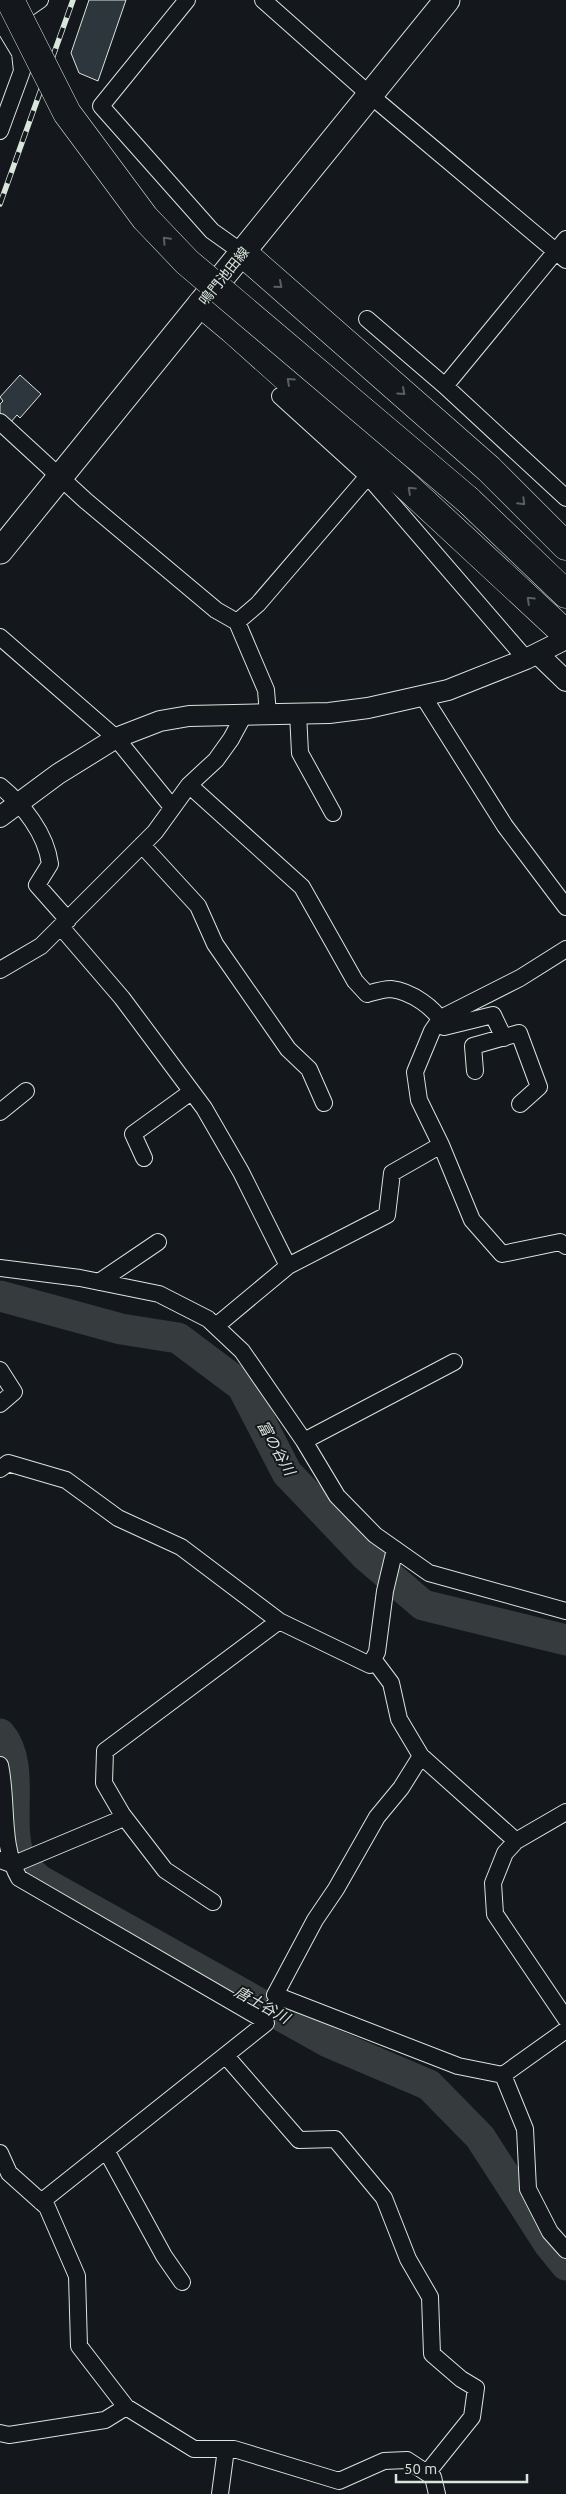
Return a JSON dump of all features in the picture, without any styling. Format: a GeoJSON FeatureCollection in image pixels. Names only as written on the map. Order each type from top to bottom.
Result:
{"type":"FeatureCollection","features":[{"type":"Feature","properties":{"kind":"highway"},"geometry":{"type":"LineString","coordinates":[[10,0],[67,113],[145,218],[187,262],[473,494],[566,594]]}},
{"type":"Feature","properties":{"kind":"highway"},"geometry":{"type":"LineString","coordinates":[[29,0],[41,31],[81,102],[125,164],[199,250],[473,494],[566,574]]}},
{"type":"Feature","properties":{"kind":"highway"},"geometry":{"type":"LineString","coordinates":[[243,253],[489,469],[566,546]]}},
{"type":"Feature","properties":{"kind":"highway"},"geometry":{"type":"LineString","coordinates":[[202,304],[373,455],[563,638]]}},
{"type":"Feature","properties":{"kind":"main road","name":"鳴門池田線"},"geometry":{"type":"LineString","coordinates":[[0,551],[447,0]]}},
{"type":"Feature","properties":{"kind":"street"},"geometry":{"type":"LineString","coordinates":[[0,131],[22,71],[20,53],[0,19],[30,7],[40,0]]}},
{"type":"Feature","properties":{"kind":"street"},"geometry":{"type":"LineString","coordinates":[[187,0],[102,106],[212,231],[243,253]]}},
{"type":"Feature","properties":{"kind":"street"},"geometry":{"type":"LineString","coordinates":[[263,0],[370,96],[563,250],[445,386]]}},
{"type":"Feature","properties":{"kind":"street"},"geometry":{"type":"LineString","coordinates":[[367,319],[445,386],[566,498]]}},
{"type":"Feature","properties":{"kind":"street"},"geometry":{"type":"LineString","coordinates":[[280,396],[368,476],[532,656],[566,681]]}},
{"type":"Feature","properties":{"kind":"street"},"geometry":{"type":"LineString","coordinates":[[0,422],[216,610],[237,622],[266,690],[268,714]]}},
{"type":"Feature","properties":{"kind":"street"},"geometry":{"type":"LineString","coordinates":[[237,622],[258,604],[368,476]]}},
{"type":"Feature","properties":{"kind":"street"},"geometry":{"type":"LineString","coordinates":[[0,637],[116,738],[172,807]]}},
{"type":"Feature","properties":{"kind":"street"},"geometry":{"type":"LineString","coordinates":[[0,817],[58,774],[116,738],[160,721],[189,716],[329,713],[423,696],[448,690],[532,656],[563,638]]}},
{"type":"Feature","properties":{"kind":"street"},"geometry":{"type":"LineString","coordinates":[[423,696],[505,826],[566,907]]}},
{"type":"Feature","properties":{"kind":"street"},"geometry":{"type":"LineString","coordinates":[[298,713],[300,753],[332,813]]}},
{"type":"Feature","properties":{"kind":"street"},"geometry":{"type":"LineString","coordinates":[[0,970],[41,946],[155,832],[189,785],[216,760],[231,739],[244,715]]}},
{"type":"Feature","properties":{"kind":"street"},"geometry":{"type":"LineString","coordinates":[[189,785],[302,887],[355,981],[367,994],[390,989],[414,996],[441,1018],[444,1027],[494,1015],[504,1038]]}},
{"type":"Feature","properties":{"kind":"street"},"geometry":{"type":"LineString","coordinates":[[0,786],[21,803],[49,850],[50,864],[37,885],[204,1108],[240,1172],[288,1266]]}},
{"type":"Feature","properties":{"kind":"street"},"geometry":{"type":"LineString","coordinates":[[142,845],[198,906],[216,944],[288,1049],[309,1069],[324,1103]]}},
{"type":"Feature","properties":{"kind":"street"},"geometry":{"type":"LineString","coordinates":[[566,949],[520,978],[441,1018],[432,1031],[415,1072],[418,1100],[441,1145],[472,1220],[502,1254],[560,1242],[566,1246]]}},
{"type":"Feature","properties":{"kind":"street"},"geometry":{"type":"LineString","coordinates":[[476,1071],[474,1046],[519,1033],[539,1087],[520,1104]]}},
{"type":"Feature","properties":{"kind":"street"},"geometry":{"type":"LineString","coordinates":[[0,1112],[26,1091]]}},
{"type":"Feature","properties":{"kind":"street"},"geometry":{"type":"LineString","coordinates":[[144,1158],[133,1134],[191,1092]]}},
{"type":"Feature","properties":{"kind":"street"},"geometry":{"type":"LineString","coordinates":[[216,1326],[288,1266],[387,1215],[392,1173],[441,1145]]}},
{"type":"Feature","properties":{"kind":"street"},"geometry":{"type":"LineString","coordinates":[[99,1282],[158,1242]]}},
{"type":"Feature","properties":{"kind":"street"},"geometry":{"type":"LineString","coordinates":[[0,1268],[99,1282],[159,1294],[208,1319],[242,1351],[304,1441],[337,1496],[375,1535],[429,1572],[566,1612]]}},
{"type":"Feature","properties":{"kind":"street"},"geometry":{"type":"LineString","coordinates":[[304,1441],[454,1362]]}},
{"type":"Feature","properties":{"kind":"street"},"geometry":{"type":"LineString","coordinates":[[0,1370],[14,1392],[0,1404]]}},
{"type":"Feature","properties":{"kind":"street"},"geometry":{"type":"LineString","coordinates":[[3,1461],[66,1480],[118,1518],[181,1547],[279,1621],[370,1665],[377,1652],[385,1591],[395,1550]]}},
{"type":"Feature","properties":{"kind":"street"},"geometry":{"type":"LineString","coordinates":[[213,1902],[165,1870],[122,1814],[104,1783],[105,1751],[279,1621]]}},
{"type":"Feature","properties":{"kind":"street"},"geometry":{"type":"LineString","coordinates":[[373,1659],[391,1683],[399,1719],[421,1756],[516,1841]]}},
{"type":"Feature","properties":{"kind":"street"},"geometry":{"type":"LineString","coordinates":[[41,2202],[266,2023],[275,1995],[315,1920],[336,1889],[377,1817],[401,1788],[421,1756]]}},
{"type":"Feature","properties":{"kind":"street"},"geometry":{"type":"LineString","coordinates":[[0,1766],[4,1786],[5,1830],[19,1878],[32,1887],[272,2008],[458,2066],[503,2075],[566,2030]]}},
{"type":"Feature","properties":{"kind":"street"},"geometry":{"type":"LineString","coordinates":[[566,1812],[516,1841],[504,1853],[493,1883],[495,1914],[566,2019]]}},
{"type":"Feature","properties":{"kind":"street"},"geometry":{"type":"LineString","coordinates":[[15,1861],[120,1820],[122,1814]]}},
{"type":"Feature","properties":{"kind":"street"},"geometry":{"type":"LineString","coordinates":[[226,2056],[299,2140],[335,2139],[384,2198],[408,2259],[430,2297],[432,2354],[461,2379],[476,2388],[472,2417],[427,2473]]}},
{"type":"Feature","properties":{"kind":"street"},"geometry":{"type":"LineString","coordinates":[[503,2075],[525,2130],[528,2189],[550,2232],[566,2250]]}},
{"type":"Feature","properties":{"kind":"street"},"geometry":{"type":"LineString","coordinates":[[106,2150],[164,2256],[182,2282]]}},
{"type":"Feature","properties":{"kind":"street"},"geometry":{"type":"LineString","coordinates":[[0,2152],[5,2176],[47,2207],[77,2276],[79,2346],[126,2407],[194,2449],[226,2448],[339,2481],[384,2461],[407,2460],[433,2477],[437,2494]]}},
{"type":"Feature","properties":{"kind":"street"},"geometry":{"type":"LineString","coordinates":[[0,2433],[9,2435],[105,2420],[126,2407]]}},
{"type":"Feature","properties":{"kind":"street"},"geometry":{"type":"LineString","coordinates":[[220,2494],[226,2448]]}},
{"type":"Feature","properties":{"kind":"building"},"geometry":{"type":"Polygon","coordinates":[[[89,0],[126,0],[98,81],[79,73],[71,53],[89,0]]]}},
{"type":"Feature","properties":{"kind":"building"},"geometry":{"type":"Polygon","coordinates":[[[20,375],[41,394],[20,418],[17,415],[10,423],[0,414],[0,404],[3,401],[0,397],[20,375]]]}},
{"type":"Feature","properties":{"kind":"waterway","name":"富の谷川"},"geometry":{"type":"LineString","coordinates":[[0,1296],[121,1329],[178,1338],[242,1386],[287,1473],[366,1556],[423,1605],[566,1640]]}},
{"type":"Feature","properties":{"kind":"waterway","name":"唐土谷川"},"geometry":{"type":"LineString","coordinates":[[0,1734],[8,1746],[12,1760],[14,1776],[14,1826],[19,1856],[30,1872],[39,1880],[328,2042],[429,2085],[480,2137],[549,2244],[566,2265]]}},
{"type":"Feature","properties":{"kind":"railway"},"geometry":{"type":"LineString","coordinates":[[0,204],[73,0]]}}]}
